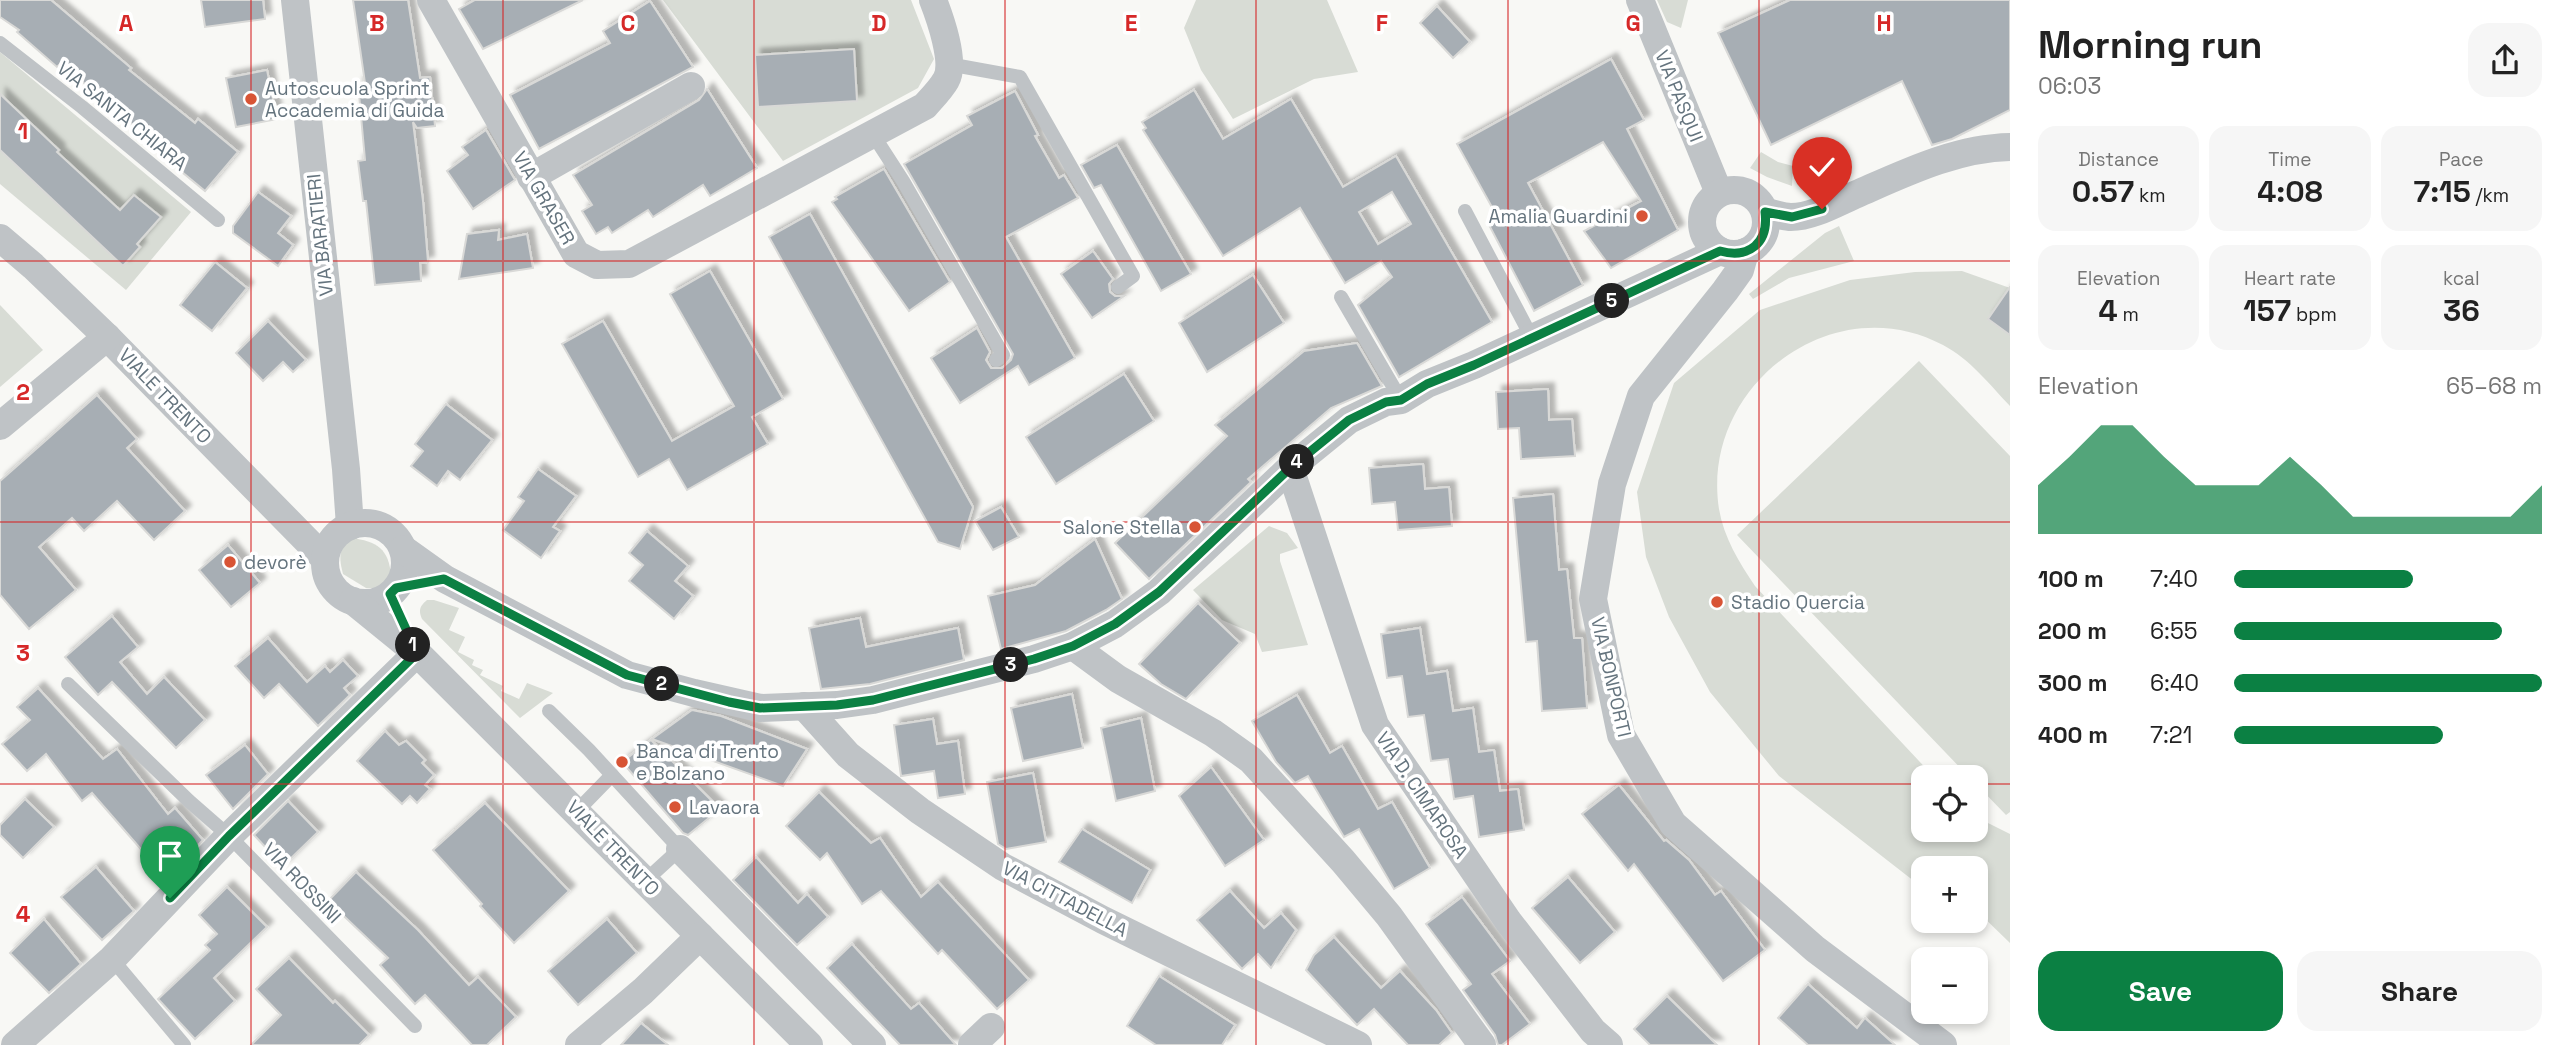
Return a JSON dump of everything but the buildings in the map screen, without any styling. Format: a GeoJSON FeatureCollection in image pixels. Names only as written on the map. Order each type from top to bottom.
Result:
{"type":"FeatureCollection","features":[{"type":"Feature","properties":{"kind":"street","name":"VIA BARATIERI"},"geometry":{"type":"LineString","coordinates":[[295,0],[346,469],[346,537]]}},
{"type":"Feature","properties":{"kind":"street","name":"VIA GRASER"},"geometry":{"type":"LineString","coordinates":[[431,0],[576,254],[597,265],[629,264],[925,106],[948,79],[948,64]]}},
{"type":"Feature","properties":{"kind":"street","name":"VIA PASQUI"},"geometry":{"type":"LineString","coordinates":[[1640,0],[1719,193]]}},
{"type":"Feature","properties":{"kind":"street"},"geometry":{"type":"LineString","coordinates":[[936,9],[948,64]]}},
{"type":"Feature","properties":{"kind":"street"},"geometry":{"type":"LineString","coordinates":[[531,177],[691,86]]}},
{"type":"Feature","properties":{"kind":"street"},"geometry":{"type":"LineString","coordinates":[[1765,212],[1792,217],[1822,209],[1905,173],[1959,154],[2010,146]]}},
{"type":"Feature","properties":{"kind":"street"},"geometry":{"type":"LineString","coordinates":[[1732,189],[1746,191],[1758,200],[1765,212],[1767,224],[1756,246],[1732,252],[1708,242],[1702,230],[1702,215],[1707,202],[1719,193],[1732,189]]}},
{"type":"Feature","properties":{"kind":"street","name":"VIALE TRENTO"},"geometry":{"type":"LineString","coordinates":[[0,238],[107,337],[286,518],[346,537],[387,530],[397,538],[403,549],[444,579],[627,675],[760,708],[873,700],[1034,659],[1073,646],[1115,624],[1159,592],[1290,468],[1349,420],[1386,402],[1401,400],[1427,384],[1732,252]]}},
{"type":"Feature","properties":{"kind":"street","name":"VIA BONPORTI"},"geometry":{"type":"LineString","coordinates":[[1732,252],[1740,270],[1642,396],[1612,484],[1593,598],[1621,735],[1673,824],[1815,948],[1943,1045]]}},
{"type":"Feature","properties":{"kind":"street"},"geometry":{"type":"LineString","coordinates":[[0,426],[107,337]]}},
{"type":"Feature","properties":{"kind":"street","name":"VIA D. CIMAROSA"},"geometry":{"type":"LineString","coordinates":[[1290,468],[1375,725],[1508,920],[1593,1031],[1609,1045]]}},
{"type":"Feature","properties":{"kind":"street","name":"VIALE TRENTO"},"geometry":{"type":"LineString","coordinates":[[346,537],[327,573],[332,585],[417,653],[809,1045]]}},
{"type":"Feature","properties":{"kind":"street"},"geometry":{"type":"LineString","coordinates":[[393,591],[404,571],[403,549]]}},
{"type":"Feature","properties":{"kind":"street"},"geometry":{"type":"LineString","coordinates":[[353,601],[366,603],[379,600],[393,591],[444,579]]}},
{"type":"Feature","properties":{"kind":"street","name":"VIALE TRENTO"},"geometry":{"type":"LineString","coordinates":[[393,591],[417,653]]}},
{"type":"Feature","properties":{"kind":"street"},"geometry":{"type":"LineString","coordinates":[[1073,646],[1118,679],[1213,733],[1251,760],[1389,916],[1482,1045]]}},
{"type":"Feature","properties":{"kind":"street"},"geometry":{"type":"LineString","coordinates":[[15,1045],[111,959],[229,836],[417,653]]}},
{"type":"Feature","properties":{"kind":"street","name":"VIA CITTADELLA"},"geometry":{"type":"LineString","coordinates":[[804,706],[848,755],[920,811],[1003,867],[1103,920],[1358,1045]]}},
{"type":"Feature","properties":{"kind":"street"},"geometry":{"type":"LineString","coordinates":[[680,849],[872,1045]]}},
{"type":"Feature","properties":{"kind":"street"},"geometry":{"type":"LineString","coordinates":[[579,1045],[643,991],[700,936]]}},
{"type":"Feature","properties":{"kind":"street"},"geometry":{"type":"LineString","coordinates":[[0,1040],[4,1045]]}},
{"type":"Feature","properties":{"kind":"lane","name":"VIA SANTA CHIARA"},"geometry":{"type":"LineString","coordinates":[[0,43],[218,220]]}},
{"type":"Feature","properties":{"kind":"lane"},"geometry":{"type":"LineString","coordinates":[[948,64],[1020,77],[1032,111],[1133,276],[1118,286]]}},
{"type":"Feature","properties":{"kind":"lane"},"geometry":{"type":"LineString","coordinates":[[872,134],[899,184],[1003,355],[996,360]]}},
{"type":"Feature","properties":{"kind":"lane"},"geometry":{"type":"LineString","coordinates":[[1465,211],[1532,338]]}},
{"type":"Feature","properties":{"kind":"lane"},"geometry":{"type":"LineString","coordinates":[[1341,297],[1401,400]]}},
{"type":"Feature","properties":{"kind":"lane","name":"VIA ROSSINI"},"geometry":{"type":"LineString","coordinates":[[68,684],[229,836],[415,1026]]}},
{"type":"Feature","properties":{"kind":"lane"},"geometry":{"type":"LineString","coordinates":[[549,711],[680,849],[645,881]]}},
{"type":"Feature","properties":{"kind":"lane"},"geometry":{"type":"LineString","coordinates":[[577,811],[612,775]]}},
{"type":"Feature","properties":{"kind":"lane"},"geometry":{"type":"LineString","coordinates":[[111,959],[184,1045]]}},
{"type":"Feature","properties":{"kind":"shaded area"},"geometry":{"type":"Polygon","coordinates":[[[663,0],[911,0],[934,59],[918,88],[783,161],[663,0]],[[854,50],[755,55],[758,107],[856,101],[854,50]]]}},
{"type":"Feature","properties":{"kind":"shaded area"},"geometry":{"type":"Polygon","coordinates":[[[1196,0],[1327,0],[1358,72],[1314,79],[1233,119],[1201,70],[1184,28],[1196,0]]]}},
{"type":"Feature","properties":{"kind":"shaded area"},"geometry":{"type":"Polygon","coordinates":[[[1657,0],[1688,0],[1681,28],[1667,22],[1657,0]]]}},
{"type":"Feature","properties":{"kind":"shaded area"},"geometry":{"type":"Polygon","coordinates":[[[0,52],[191,212],[126,290],[0,184],[0,52]]]}},
{"type":"Feature","properties":{"kind":"shaded area"},"geometry":{"type":"Polygon","coordinates":[[[1761,152],[1778,162],[1793,166],[1792,186],[1750,168],[1761,152]]]}},
{"type":"Feature","properties":{"kind":"shaded area"},"geometry":{"type":"Polygon","coordinates":[[[1839,226],[1854,261],[1789,278],[1753,299],[1749,294],[1825,233],[1839,226]]]}},
{"type":"Feature","properties":{"kind":"shaded area","name":"Stadio Quercia"},"geometry":{"type":"Polygon","coordinates":[[[1962,271],[2010,288],[1988,319],[2010,335],[2010,406],[1979,373],[1953,351],[1901,330],[1858,329],[1818,339],[1782,359],[1752,388],[1730,424],[1719,465],[1719,509],[1728,540],[1755,586],[1923,765],[1911,765],[1911,842],[1988,842],[1988,823],[2010,834],[2010,943],[1988,922],[1988,856],[1911,856],[1911,879],[1779,776],[1710,692],[1669,617],[1646,557],[1637,492],[1674,383],[1760,310],[1850,280],[1915,272],[1962,271]]]}},
{"type":"Feature","properties":{"kind":"shaded area"},"geometry":{"type":"Polygon","coordinates":[[[0,305],[43,350],[0,387],[0,305]]]}},
{"type":"Feature","properties":{"kind":"shaded area","name":"Stadio Quercia"},"geometry":{"type":"Polygon","coordinates":[[[1919,361],[2010,456],[2010,812],[2006,815],[1988,796],[1988,765],[1957,765],[1737,535],[1919,361]]]}},
{"type":"Feature","properties":{"kind":"shaded area"},"geometry":{"type":"Polygon","coordinates":[[[1269,526],[1287,533],[1298,548],[1280,554],[1280,561],[1308,645],[1262,652],[1255,634],[1222,620],[1193,590],[1269,526]]]}},
{"type":"Feature","properties":{"kind":"shaded area"},"geometry":{"type":"Polygon","coordinates":[[[351,538],[375,544],[388,559],[391,576],[379,588],[366,588],[343,574],[341,554],[351,538]]]}},
{"type":"Feature","properties":{"kind":"shaded area"},"geometry":{"type":"Polygon","coordinates":[[[427,600],[459,608],[449,630],[465,637],[458,652],[474,660],[472,665],[483,670],[480,675],[503,686],[501,691],[519,699],[527,683],[553,693],[520,718],[422,619],[420,608],[427,600]]]}},
{"type":"Feature","properties":{"kind":"place","name":"Autoscuola Sprint Accademia di Guida"},"geometry":{"type":"Point","coordinates":[251,99]}},
{"type":"Feature","properties":{"kind":"place","name":"Amalia Guardini"},"geometry":{"type":"Point","coordinates":[1642,216]}},
{"type":"Feature","properties":{"kind":"place","name":"Salone Stella"},"geometry":{"type":"Point","coordinates":[1195,527]}},
{"type":"Feature","properties":{"kind":"place","name":"devorè"},"geometry":{"type":"Point","coordinates":[230,562]}},
{"type":"Feature","properties":{"kind":"place","name":"Stadio Quercia"},"geometry":{"type":"Point","coordinates":[1717,602]}},
{"type":"Feature","properties":{"kind":"place","name":"Banca di Trento e Bolzano"},"geometry":{"type":"Point","coordinates":[622,762]}},
{"type":"Feature","properties":{"kind":"place","name":"Lavaora"},"geometry":{"type":"Point","coordinates":[675,807]}},
{"type":"Feature","properties":{"kind":"route"},"geometry":{"type":"LineString","coordinates":[[170,898],[229,836],[417,653],[390,594],[396,588],[444,579],[627,675],[760,708],[837,705],[873,700],[1034,659],[1073,646],[1115,624],[1159,592],[1290,468],[1349,420],[1386,402],[1401,400],[1427,384],[1474,365],[1720,251],[1732,254],[1745,252],[1756,246],[1763,236],[1767,224],[1765,212],[1792,217],[1822,209]]}}]}
